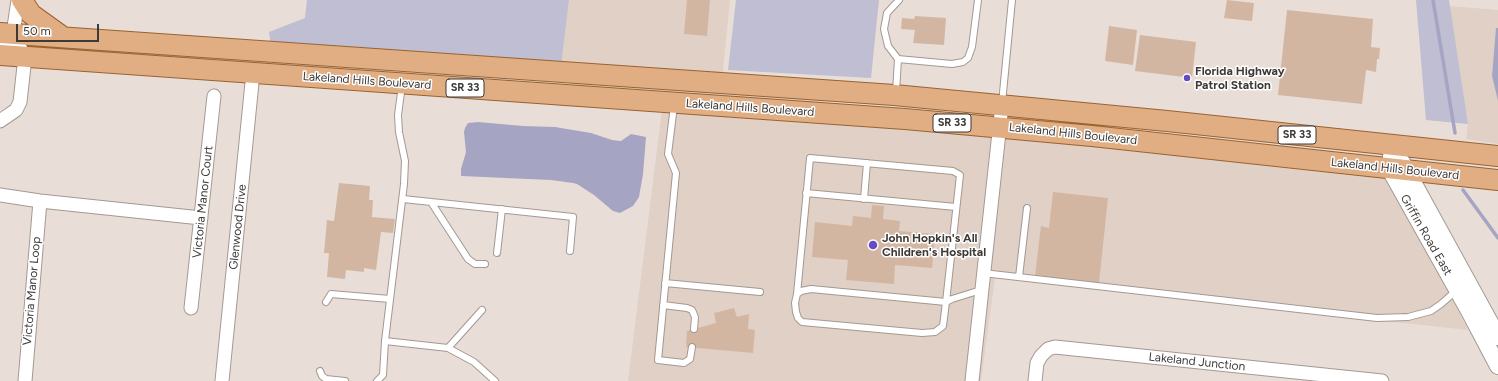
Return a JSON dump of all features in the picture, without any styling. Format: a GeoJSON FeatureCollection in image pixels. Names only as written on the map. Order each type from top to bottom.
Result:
{"type":"FeatureCollection","features":[{"type":"Feature","properties":{"kind":"main road"},"geometry":{"type":"LineString","coordinates":[[22,0],[31,14],[63,37]]}},
{"type":"Feature","properties":{"kind":"main road","name":"Lakeland Hills Boulevard"},"geometry":{"type":"LineString","coordinates":[[6,33],[896,95],[1498,156]]}},
{"type":"Feature","properties":{"kind":"main road","name":"Lakeland Hills Boulevard"},"geometry":{"type":"LineString","coordinates":[[0,55],[905,119],[1000,127],[1498,180]]}},
{"type":"Feature","properties":{"kind":"main road"},"geometry":{"type":"LineString","coordinates":[[402,83],[413,73],[432,72],[560,81],[594,75]]}},
{"type":"Feature","properties":{"kind":"street"},"geometry":{"type":"LineString","coordinates":[[0,51],[18,0]]}},
{"type":"Feature","properties":{"kind":"street"},"geometry":{"type":"LineString","coordinates":[[0,121],[16,110],[19,105],[25,57],[6,33]]}},
{"type":"Feature","properties":{"kind":"street","name":"Glenwood Drive"},"geometry":{"type":"LineString","coordinates":[[222,381],[252,73]]}},
{"type":"Feature","properties":{"kind":"street","name":"Victoria Manor Court"},"geometry":{"type":"LineString","coordinates":[[191,308],[214,96]]}},
{"type":"Feature","properties":{"kind":"street"},"geometry":{"type":"LineString","coordinates":[[972,381],[1002,105]]}},
{"type":"Feature","properties":{"kind":"street","name":"Griffin Road East"},"geometry":{"type":"LineString","coordinates":[[1393,145],[1398,169],[1457,289],[1498,366]]}},
{"type":"Feature","properties":{"kind":"street","name":"Griffin Road East"},"geometry":{"type":"LineString","coordinates":[[1398,169],[1498,337]]}},
{"type":"Feature","properties":{"kind":"street"},"geometry":{"type":"LineString","coordinates":[[0,195],[40,201],[201,218]]}},
{"type":"Feature","properties":{"kind":"street","name":"Victoria Manor Loop"},"geometry":{"type":"LineString","coordinates":[[24,381],[40,201]]}},
{"type":"Feature","properties":{"kind":"street","name":"Lakeland Junction"},"geometry":{"type":"LineString","coordinates":[[1035,381],[1037,363],[1041,356],[1048,349],[1055,347],[1382,381]]}},
{"type":"Feature","properties":{"kind":"lane"},"geometry":{"type":"LineString","coordinates":[[896,95],[898,59],[888,46],[884,28],[887,13],[899,0]]}},
{"type":"Feature","properties":{"kind":"lane"},"geometry":{"type":"LineString","coordinates":[[898,59],[952,64],[963,62],[968,58],[972,47],[978,0]]}},
{"type":"Feature","properties":{"kind":"lane"},"geometry":{"type":"LineString","coordinates":[[1002,105],[1012,0]]}},
{"type":"Feature","properties":{"kind":"lane"},"geometry":{"type":"LineString","coordinates":[[377,381],[383,376],[385,341],[403,198],[405,161],[399,132],[398,115],[402,83]]}},
{"type":"Feature","properties":{"kind":"lane"},"geometry":{"type":"LineString","coordinates":[[674,102],[668,154],[676,173],[658,360],[684,363],[690,358],[692,347]]}},
{"type":"Feature","properties":{"kind":"lane"},"geometry":{"type":"LineString","coordinates":[[810,158],[867,163],[953,171],[960,175],[943,326],[935,332],[922,333],[802,322],[798,318],[795,303],[810,158]]}},
{"type":"Feature","properties":{"kind":"lane"},"geometry":{"type":"LineString","coordinates":[[864,199],[867,163]]}},
{"type":"Feature","properties":{"kind":"lane"},"geometry":{"type":"LineString","coordinates":[[806,194],[956,207]]}},
{"type":"Feature","properties":{"kind":"lane"},"geometry":{"type":"LineString","coordinates":[[403,198],[573,217],[570,251]]}},
{"type":"Feature","properties":{"kind":"lane"},"geometry":{"type":"LineString","coordinates":[[431,202],[468,260],[475,264],[485,264]]}},
{"type":"Feature","properties":{"kind":"lane"},"geometry":{"type":"LineString","coordinates":[[1019,277],[1027,208]]}},
{"type":"Feature","properties":{"kind":"lane"},"geometry":{"type":"LineString","coordinates":[[497,253],[502,209]]}},
{"type":"Feature","properties":{"kind":"lane"},"geometry":{"type":"LineString","coordinates":[[983,273],[1378,318],[1408,317],[1431,311],[1457,289]]}},
{"type":"Feature","properties":{"kind":"lane"},"geometry":{"type":"LineString","coordinates":[[665,283],[760,292]]}},
{"type":"Feature","properties":{"kind":"lane"},"geometry":{"type":"LineString","coordinates":[[797,294],[801,291],[811,289],[946,302],[981,290]]}},
{"type":"Feature","properties":{"kind":"lane"},"geometry":{"type":"LineString","coordinates":[[326,302],[331,294],[390,299]]}},
{"type":"Feature","properties":{"kind":"lane"},"geometry":{"type":"LineString","coordinates":[[663,305],[692,310],[695,317],[694,329]]}},
{"type":"Feature","properties":{"kind":"lane"},"geometry":{"type":"LineString","coordinates":[[448,348],[482,310]]}},
{"type":"Feature","properties":{"kind":"lane"},"geometry":{"type":"LineString","coordinates":[[385,341],[448,348],[474,362],[495,381]]}},
{"type":"Feature","properties":{"kind":"lane"},"geometry":{"type":"LineString","coordinates":[[320,371],[322,376],[326,378],[345,381]]}},
{"type":"Feature","properties":{"kind":"shaded area"},"geometry":{"type":"Polygon","coordinates":[[[307,0],[569,0],[561,67],[271,46],[269,32],[305,18],[307,0]]]}},
{"type":"Feature","properties":{"kind":"shaded area"},"geometry":{"type":"Polygon","coordinates":[[[569,0],[730,0],[723,70],[726,75],[561,67],[569,0]]]}},
{"type":"Feature","properties":{"kind":"shaded area"},"geometry":{"type":"Polygon","coordinates":[[[736,0],[879,0],[871,78],[728,70],[736,0]]]}},
{"type":"Feature","properties":{"kind":"shaded area"},"geometry":{"type":"Polygon","coordinates":[[[1416,0],[1449,0],[1468,124],[1426,120],[1416,0]]]}},
{"type":"Feature","properties":{"kind":"shaded area"},"geometry":{"type":"Polygon","coordinates":[[[1449,6],[1498,10],[1498,28],[1492,76],[1498,101],[1498,144],[1466,139],[1468,124],[1449,6]]]}},
{"type":"Feature","properties":{"kind":"shaded area"},"geometry":{"type":"Polygon","coordinates":[[[1496,28],[1498,28],[1498,101],[1492,76],[1496,28]]]}},
{"type":"Feature","properties":{"kind":"shaded area"},"geometry":{"type":"Polygon","coordinates":[[[595,80],[825,96],[825,108],[561,87],[595,80]]]}},
{"type":"Feature","properties":{"kind":"shaded area"},"geometry":{"type":"Polygon","coordinates":[[[557,100],[887,124],[1385,173],[1425,246],[1468,330],[995,278],[981,381],[628,381],[662,110],[556,106],[557,100]]]}},
{"type":"Feature","properties":{"kind":"shaded area"},"geometry":{"type":"Polygon","coordinates":[[[478,122],[555,127],[591,133],[612,140],[621,141],[631,134],[646,137],[643,174],[639,197],[633,206],[620,213],[613,211],[594,195],[573,183],[551,180],[461,176],[461,169],[466,152],[465,128],[468,123],[478,122]]]}},
{"type":"Feature","properties":{"kind":"building"},"geometry":{"type":"Polygon","coordinates":[[[687,0],[710,0],[707,36],[684,34],[687,0]]]}},
{"type":"Feature","properties":{"kind":"building"},"geometry":{"type":"Polygon","coordinates":[[[1227,0],[1254,3],[1252,21],[1224,18],[1227,0]]]}},
{"type":"Feature","properties":{"kind":"building"},"geometry":{"type":"Polygon","coordinates":[[[1287,10],[1373,19],[1371,47],[1380,48],[1379,59],[1377,59],[1376,72],[1366,70],[1362,104],[1278,95],[1287,10]]]}},
{"type":"Feature","properties":{"kind":"building"},"geometry":{"type":"Polygon","coordinates":[[[915,16],[946,18],[944,45],[913,43],[915,30],[901,29],[902,18],[914,19],[915,16]]]}},
{"type":"Feature","properties":{"kind":"building"},"geometry":{"type":"Polygon","coordinates":[[[1109,26],[1137,30],[1133,65],[1105,61],[1109,26]]]}},
{"type":"Feature","properties":{"kind":"building"},"geometry":{"type":"Polygon","coordinates":[[[1140,35],[1196,42],[1192,78],[1135,71],[1140,35]]]}},
{"type":"Feature","properties":{"kind":"building"},"geometry":{"type":"Polygon","coordinates":[[[339,183],[370,186],[369,200],[373,200],[372,217],[395,219],[393,233],[381,232],[376,270],[364,268],[364,272],[346,270],[345,279],[327,277],[329,253],[324,253],[327,220],[334,221],[339,183]]]}},
{"type":"Feature","properties":{"kind":"building"},"geometry":{"type":"Polygon","coordinates":[[[1053,192],[1108,198],[1099,283],[1035,276],[1041,226],[1049,228],[1053,192]]]}},
{"type":"Feature","properties":{"kind":"building"},"geometry":{"type":"Polygon","coordinates":[[[872,205],[884,206],[883,219],[900,221],[899,231],[935,234],[932,268],[895,265],[894,284],[846,280],[848,260],[812,257],[815,222],[852,226],[853,216],[871,218],[872,205]]]}},
{"type":"Feature","properties":{"kind":"building"},"geometry":{"type":"Polygon","coordinates":[[[734,308],[737,317],[749,314],[748,329],[755,330],[753,353],[686,347],[687,331],[716,323],[714,313],[734,308]]]}},
{"type":"Feature","properties":{"kind":"waterway"},"geometry":{"type":"LineString","coordinates":[[1433,0],[1455,133]]}},
{"type":"Feature","properties":{"kind":"waterway"},"geometry":{"type":"LineString","coordinates":[[1463,190],[1498,238]]}},
{"type":"Feature","properties":{"kind":"place","name":"Florida Highway Patrol Station"},"geometry":{"type":"Point","coordinates":[1187,78]}},
{"type":"Feature","properties":{"kind":"place","name":"John Hopkin's All Children's Hospital"},"geometry":{"type":"Point","coordinates":[873,245]}}]}
